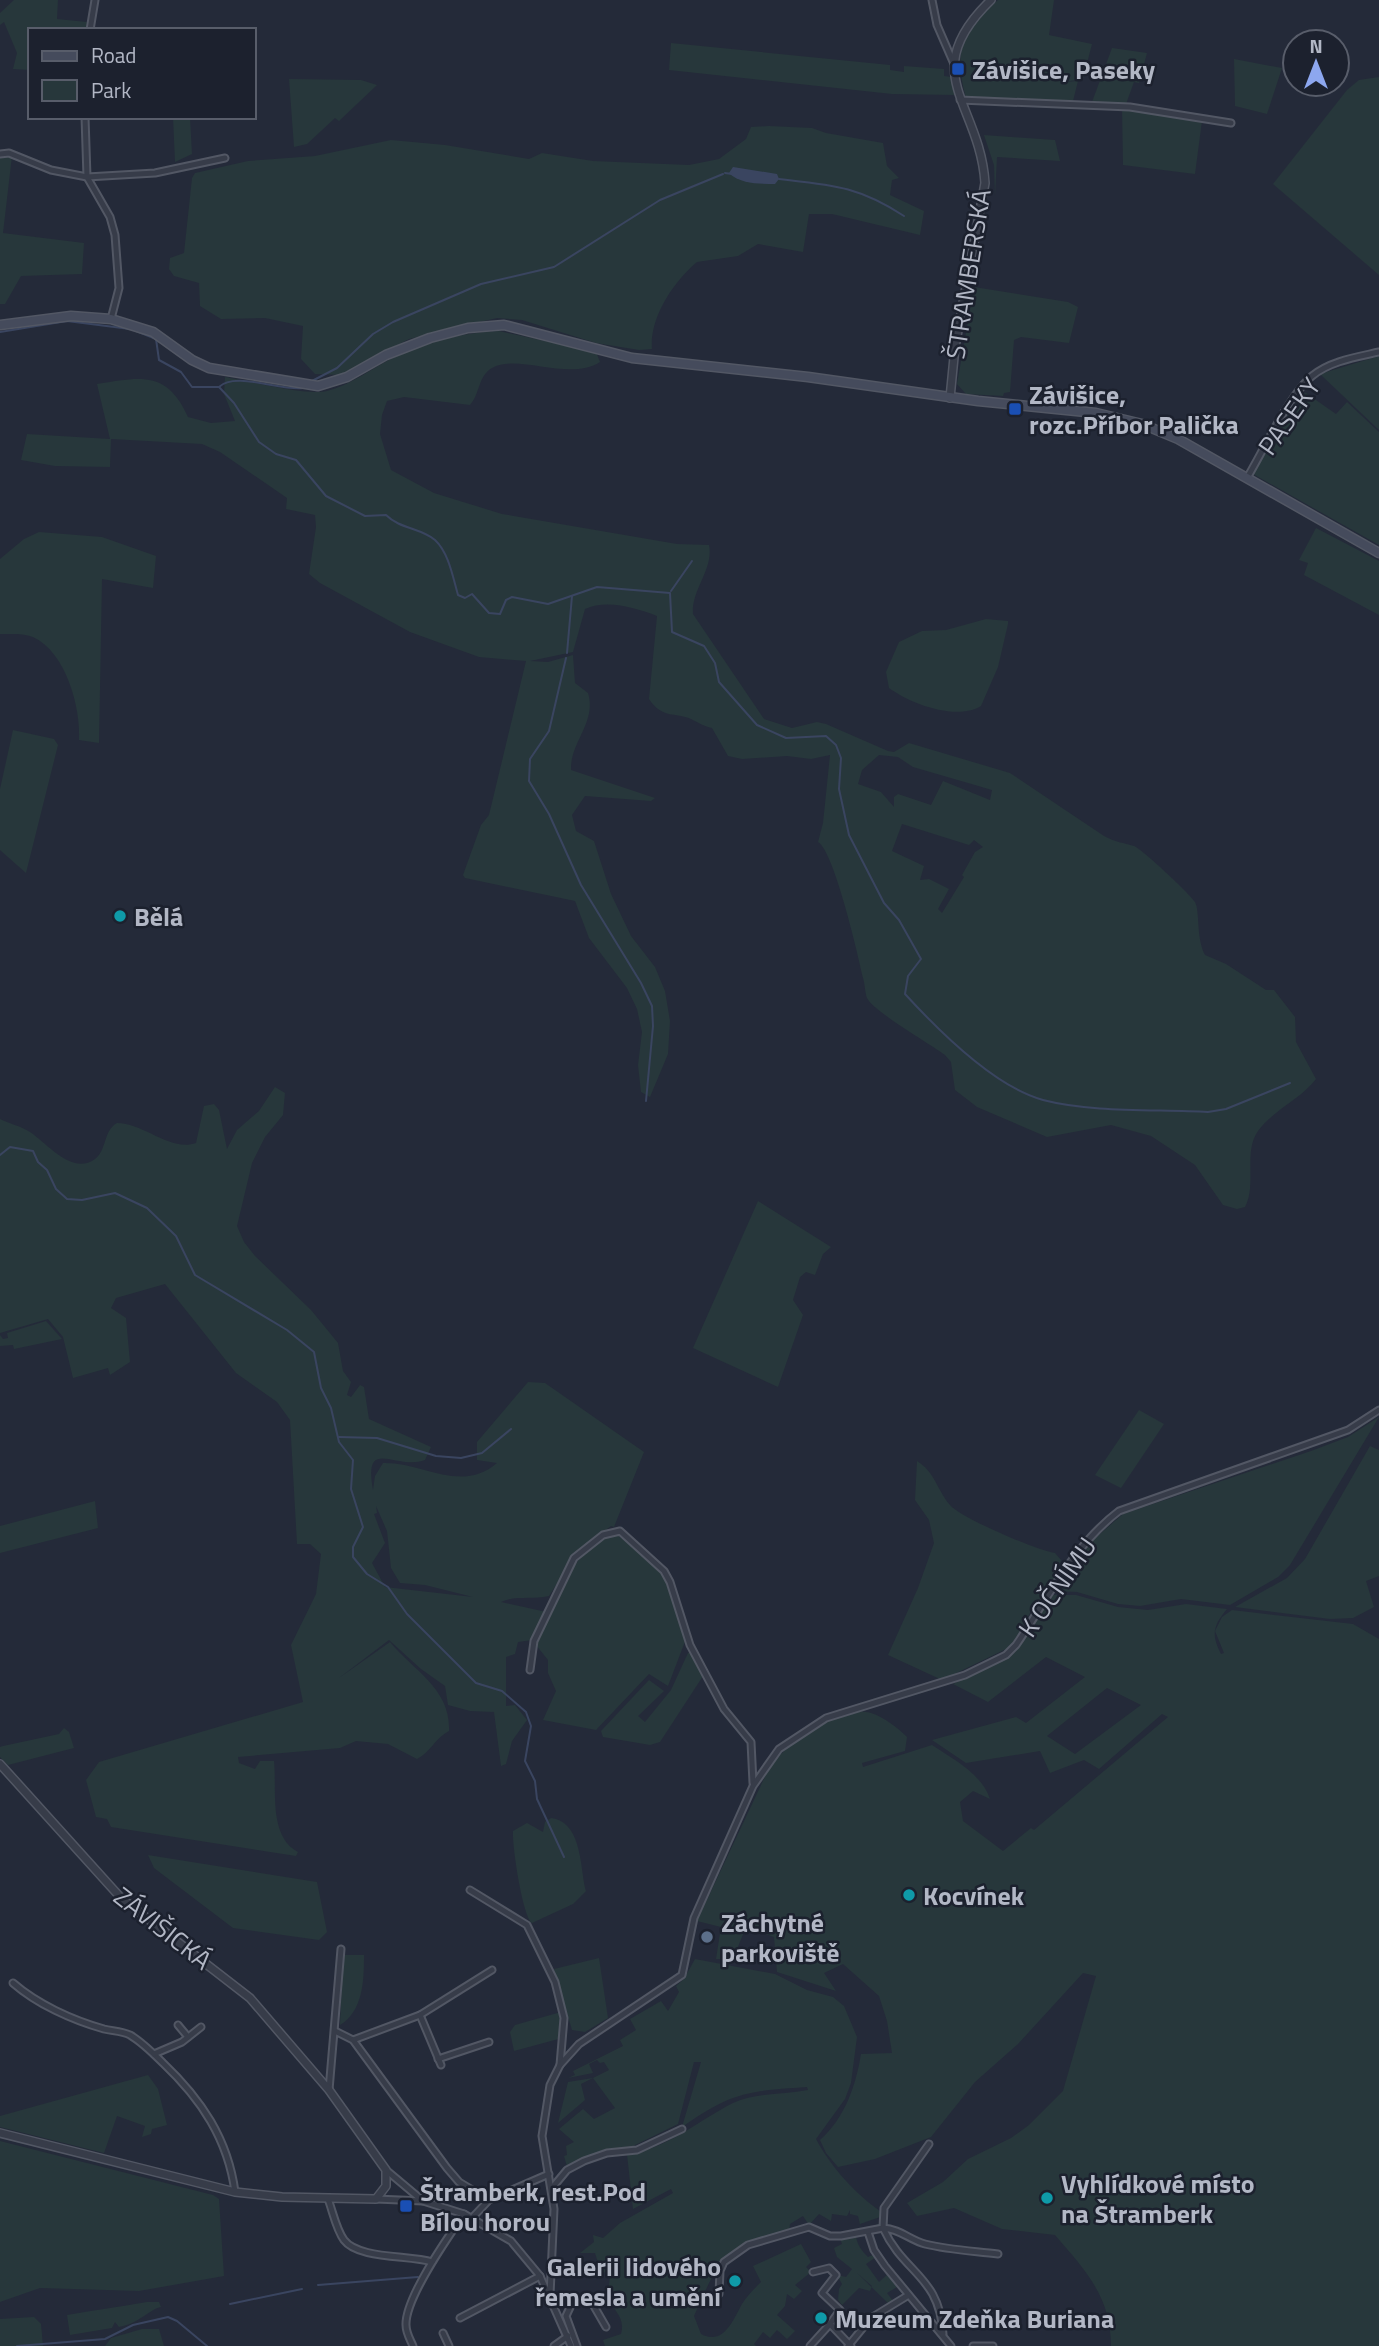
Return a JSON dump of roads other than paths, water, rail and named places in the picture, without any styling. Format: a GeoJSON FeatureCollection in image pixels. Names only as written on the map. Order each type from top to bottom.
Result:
{"type":"FeatureCollection","features":[{"type":"Feature","properties":{"kind":"main road"},"geometry":{"type":"LineString","coordinates":[[0,325],[71,316],[111,319],[153,332],[191,360],[209,368],[304,385],[323,385],[347,377],[400,349],[443,335],[468,328],[504,325],[632,358],[808,377],[950,398],[1096,413],[1142,424],[1189,445],[1379,553]]}},
{"type":"Feature","properties":{"kind":"street"},"geometry":{"type":"LineString","coordinates":[[90,28],[95,0]]}},
{"type":"Feature","properties":{"kind":"street"},"geometry":{"type":"LineString","coordinates":[[932,0],[937,25],[954,64]]}},
{"type":"Feature","properties":{"kind":"street","name":"ŠTRAMBERSKÁ"},"geometry":{"type":"LineString","coordinates":[[950,398],[955,347],[985,183],[982,156],[960,100],[954,64],[960,36],[971,19],[991,0]]}},
{"type":"Feature","properties":{"kind":"street"},"geometry":{"type":"LineString","coordinates":[[960,100],[1130,107],[1231,122]]}},
{"type":"Feature","properties":{"kind":"street"},"geometry":{"type":"LineString","coordinates":[[85,119],[87,177],[110,217],[116,235],[119,288],[111,319]]}},
{"type":"Feature","properties":{"kind":"street"},"geometry":{"type":"LineString","coordinates":[[0,154],[9,153],[51,170],[87,177],[155,173],[225,158]]}},
{"type":"Feature","properties":{"kind":"street","name":"PASEKY"},"geometry":{"type":"LineString","coordinates":[[1247,478],[1301,389],[1313,375],[1333,364],[1379,352]]}},
{"type":"Feature","properties":{"kind":"street","name":"K OČNÍMU"},"geometry":{"type":"LineString","coordinates":[[550,2295],[555,2238],[552,2188],[543,2124],[550,2085],[560,2065],[579,2044],[682,1975],[694,1917],[753,1786],[779,1749],[815,1723],[877,1700],[938,1685],[1006,1655],[1020,1639],[1073,1557],[1098,1528],[1119,1511],[1348,1430],[1379,1410]]}},
{"type":"Feature","properties":{"kind":"street","name":"K OČNÍMU"},"geometry":{"type":"LineString","coordinates":[[530,1670],[534,1641],[574,1558],[603,1535],[620,1531],[667,1576],[690,1645],[724,1709],[751,1742],[753,1786]]}},
{"type":"Feature","properties":{"kind":"street","name":"ZÁVIŠICKÁ"},"geometry":{"type":"LineString","coordinates":[[0,1764],[121,1898],[250,1998],[329,2090],[386,2170],[423,2201],[464,2214],[511,2241],[540,2276],[566,2327]]}},
{"type":"Feature","properties":{"kind":"street","name":"K OČNÍMU"},"geometry":{"type":"LineString","coordinates":[[471,1890],[527,1925],[555,1982],[564,2018],[560,2065]]}},
{"type":"Feature","properties":{"kind":"street"},"geometry":{"type":"LineString","coordinates":[[329,2090],[341,1949]]}},
{"type":"Feature","properties":{"kind":"street"},"geometry":{"type":"LineString","coordinates":[[353,2040],[420,2015],[492,1970]]}},
{"type":"Feature","properties":{"kind":"street"},"geometry":{"type":"LineString","coordinates":[[13,1983],[41,2003],[96,2026],[131,2036],[154,2054],[197,2098],[214,2124],[232,2167],[235,2192]]}},
{"type":"Feature","properties":{"kind":"street"},"geometry":{"type":"LineString","coordinates":[[420,2015],[441,2066]]}},
{"type":"Feature","properties":{"kind":"street"},"geometry":{"type":"LineString","coordinates":[[178,2025],[188,2037]]}},
{"type":"Feature","properties":{"kind":"street"},"geometry":{"type":"LineString","coordinates":[[154,2054],[188,2037],[201,2027]]}},
{"type":"Feature","properties":{"kind":"street"},"geometry":{"type":"LineString","coordinates":[[335,2031],[353,2040],[459,2182],[489,2200]]}},
{"type":"Feature","properties":{"kind":"street"},"geometry":{"type":"LineString","coordinates":[[564,2040],[579,2044]]}},
{"type":"Feature","properties":{"kind":"street"},"geometry":{"type":"LineString","coordinates":[[438,2059],[489,2042]]}},
{"type":"Feature","properties":{"kind":"street"},"geometry":{"type":"LineString","coordinates":[[552,2188],[567,2170],[584,2161],[607,2153],[637,2150],[682,2129]]}},
{"type":"Feature","properties":{"kind":"street"},"geometry":{"type":"LineString","coordinates":[[0,2133],[235,2192],[328,2199],[423,2201]]}},
{"type":"Feature","properties":{"kind":"street"},"geometry":{"type":"LineString","coordinates":[[929,2144],[884,2208],[883,2228],[893,2249],[918,2270],[934,2294],[942,2316],[943,2334]]}},
{"type":"Feature","properties":{"kind":"street"},"geometry":{"type":"LineString","coordinates":[[376,2199],[386,2186],[386,2170]]}},
{"type":"Feature","properties":{"kind":"street"},"geometry":{"type":"LineString","coordinates":[[472,2218],[489,2200],[549,2174]]}},
{"type":"Feature","properties":{"kind":"street"},"geometry":{"type":"LineString","coordinates":[[328,2199],[341,2235],[351,2247],[365,2253],[408,2255],[432,2262]]}},
{"type":"Feature","properties":{"kind":"street"},"geometry":{"type":"LineString","coordinates":[[413,2346],[406,2328],[408,2313],[432,2262],[464,2214]]}},
{"type":"Feature","properties":{"kind":"street"},"geometry":{"type":"LineString","coordinates":[[719,2294],[720,2271],[724,2262],[748,2245],[809,2227],[830,2236],[883,2228],[894,2229],[920,2243],[998,2254]]}},
{"type":"Feature","properties":{"kind":"street"},"geometry":{"type":"LineString","coordinates":[[868,2232],[874,2250],[907,2296],[943,2334],[949,2345]]}},
{"type":"Feature","properties":{"kind":"street"},"geometry":{"type":"LineString","coordinates":[[810,2346],[839,2310],[822,2293],[836,2275],[829,2268],[813,2272]]}},
{"type":"Feature","properties":{"kind":"street"},"geometry":{"type":"LineString","coordinates":[[460,2318],[540,2276]]}},
{"type":"Feature","properties":{"kind":"street"},"geometry":{"type":"LineString","coordinates":[[830,2324],[850,2345],[871,2318],[907,2296]]}},
{"type":"Feature","properties":{"kind":"street"},"geometry":{"type":"LineString","coordinates":[[571,2346],[566,2327],[569,2306],[584,2301],[594,2304],[606,2328]]}},
{"type":"Feature","properties":{"kind":"street"},"geometry":{"type":"LineString","coordinates":[[566,2327],[577,2346]]}},
{"type":"Feature","properties":{"kind":"street"},"geometry":{"type":"LineString","coordinates":[[443,2333],[449,2346]]}},
{"type":"Feature","properties":{"kind":"street"},"geometry":{"type":"LineString","coordinates":[[554,2346],[568,2336]]}},
{"type":"Feature","properties":{"kind":"street"},"geometry":{"type":"LineString","coordinates":[[973,2346],[993,2346]]}},
{"type":"Feature","properties":{"kind":"water"},"geometry":{"type":"Polygon","coordinates":[[[733,167],[777,174],[779,179],[775,184],[744,181],[729,173],[733,167]]]}},
{"type":"Feature","properties":{"kind":"waterway"},"geometry":{"type":"LineString","coordinates":[[725,173],[732,174]]}},
{"type":"Feature","properties":{"kind":"waterway"},"geometry":{"type":"LineString","coordinates":[[310,382],[337,368],[373,334],[393,322],[481,284],[554,267],[660,200],[723,174]]}},
{"type":"Feature","properties":{"kind":"waterway"},"geometry":{"type":"LineString","coordinates":[[779,179],[844,188],[873,198],[904,216]]}},
{"type":"Feature","properties":{"kind":"waterway"},"geometry":{"type":"LineString","coordinates":[[0,332],[67,321],[130,329]]}},
{"type":"Feature","properties":{"kind":"waterway"},"geometry":{"type":"LineString","coordinates":[[136,331],[156,339],[159,360],[181,372],[192,387],[219,387],[234,403],[259,442],[276,454],[296,460],[326,496],[365,516],[386,515],[435,540],[447,559],[458,595],[465,598],[472,594],[489,613],[500,614],[506,600],[512,597],[548,604],[597,587],[670,593],[672,632],[704,646],[715,663],[719,682],[757,725],[786,738],[826,736],[836,745],[841,758],[839,789],[849,835],[884,903],[899,920],[921,959],[908,976],[905,994],[968,1056],[1006,1083],[1043,1100],[1062,1104],[1104,1109],[1208,1112],[1226,1109],[1290,1083]]}},
{"type":"Feature","properties":{"kind":"waterway"},"geometry":{"type":"LineString","coordinates":[[219,387],[226,383],[247,381],[303,388]]}},
{"type":"Feature","properties":{"kind":"waterway"},"geometry":{"type":"LineString","coordinates":[[671,591],[692,561]]}},
{"type":"Feature","properties":{"kind":"waterway"},"geometry":{"type":"LineString","coordinates":[[567,653],[572,596]]}},
{"type":"Feature","properties":{"kind":"waterway"},"geometry":{"type":"LineString","coordinates":[[566,658],[549,731],[530,759],[529,781],[549,814],[581,885],[641,983],[652,1006],[653,1026],[646,1101]]}},
{"type":"Feature","properties":{"kind":"waterway"},"geometry":{"type":"LineString","coordinates":[[0,1155],[10,1147],[33,1151],[38,1162],[47,1170],[56,1189],[67,1199],[82,1200],[115,1193],[147,1208],[176,1236],[195,1275],[287,1330],[314,1352],[321,1388],[331,1408],[339,1442],[353,1460],[351,1489],[363,1527],[353,1547],[353,1557],[367,1574],[388,1587],[407,1614],[476,1683],[502,1691],[526,1712],[531,1726],[525,1761],[535,1781],[537,1799],[564,1857]]}},
{"type":"Feature","properties":{"kind":"waterway"},"geometry":{"type":"LineString","coordinates":[[339,1437],[377,1438],[436,1456],[461,1458],[482,1453],[511,1429]]}},
{"type":"Feature","properties":{"kind":"waterway"},"geometry":{"type":"LineString","coordinates":[[318,2285],[418,2277]]}},
{"type":"Feature","properties":{"kind":"waterway"},"geometry":{"type":"LineString","coordinates":[[230,2304],[302,2289]]}},
{"type":"Feature","properties":{"kind":"waterway"},"geometry":{"type":"LineString","coordinates":[[17,2346],[105,2339],[133,2325],[168,2317],[177,2321],[207,2346]]}},
{"type":"Feature","properties":{"kind":"place","name":"Závišice, Paseky"},"geometry":{"type":"Point","coordinates":[958,69]}},
{"type":"Feature","properties":{"kind":"place","name":"Závišice, rozc.Příbor Palička"},"geometry":{"type":"Point","coordinates":[1015,409]}},
{"type":"Feature","properties":{"kind":"place","name":"Bělá"},"geometry":{"type":"Point","coordinates":[120,916]}},
{"type":"Feature","properties":{"kind":"place","name":"Kocvínek"},"geometry":{"type":"Point","coordinates":[909,1895]}},
{"type":"Feature","properties":{"kind":"place","name":"Záchytné parkoviště"},"geometry":{"type":"Point","coordinates":[707,1937]}},
{"type":"Feature","properties":{"kind":"place","name":"Vyhlídkové místo na Štramberk"},"geometry":{"type":"Point","coordinates":[1047,2198]}},
{"type":"Feature","properties":{"kind":"place","name":"Štramberk, rest.Pod Bílou horou"},"geometry":{"type":"Point","coordinates":[406,2206]}},
{"type":"Feature","properties":{"kind":"place","name":"Galerii lidového řemesla a umění"},"geometry":{"type":"Point","coordinates":[735,2281]}},
{"type":"Feature","properties":{"kind":"place","name":"Muzeum Zdeňka Buriana"},"geometry":{"type":"Point","coordinates":[821,2318]}}]}
